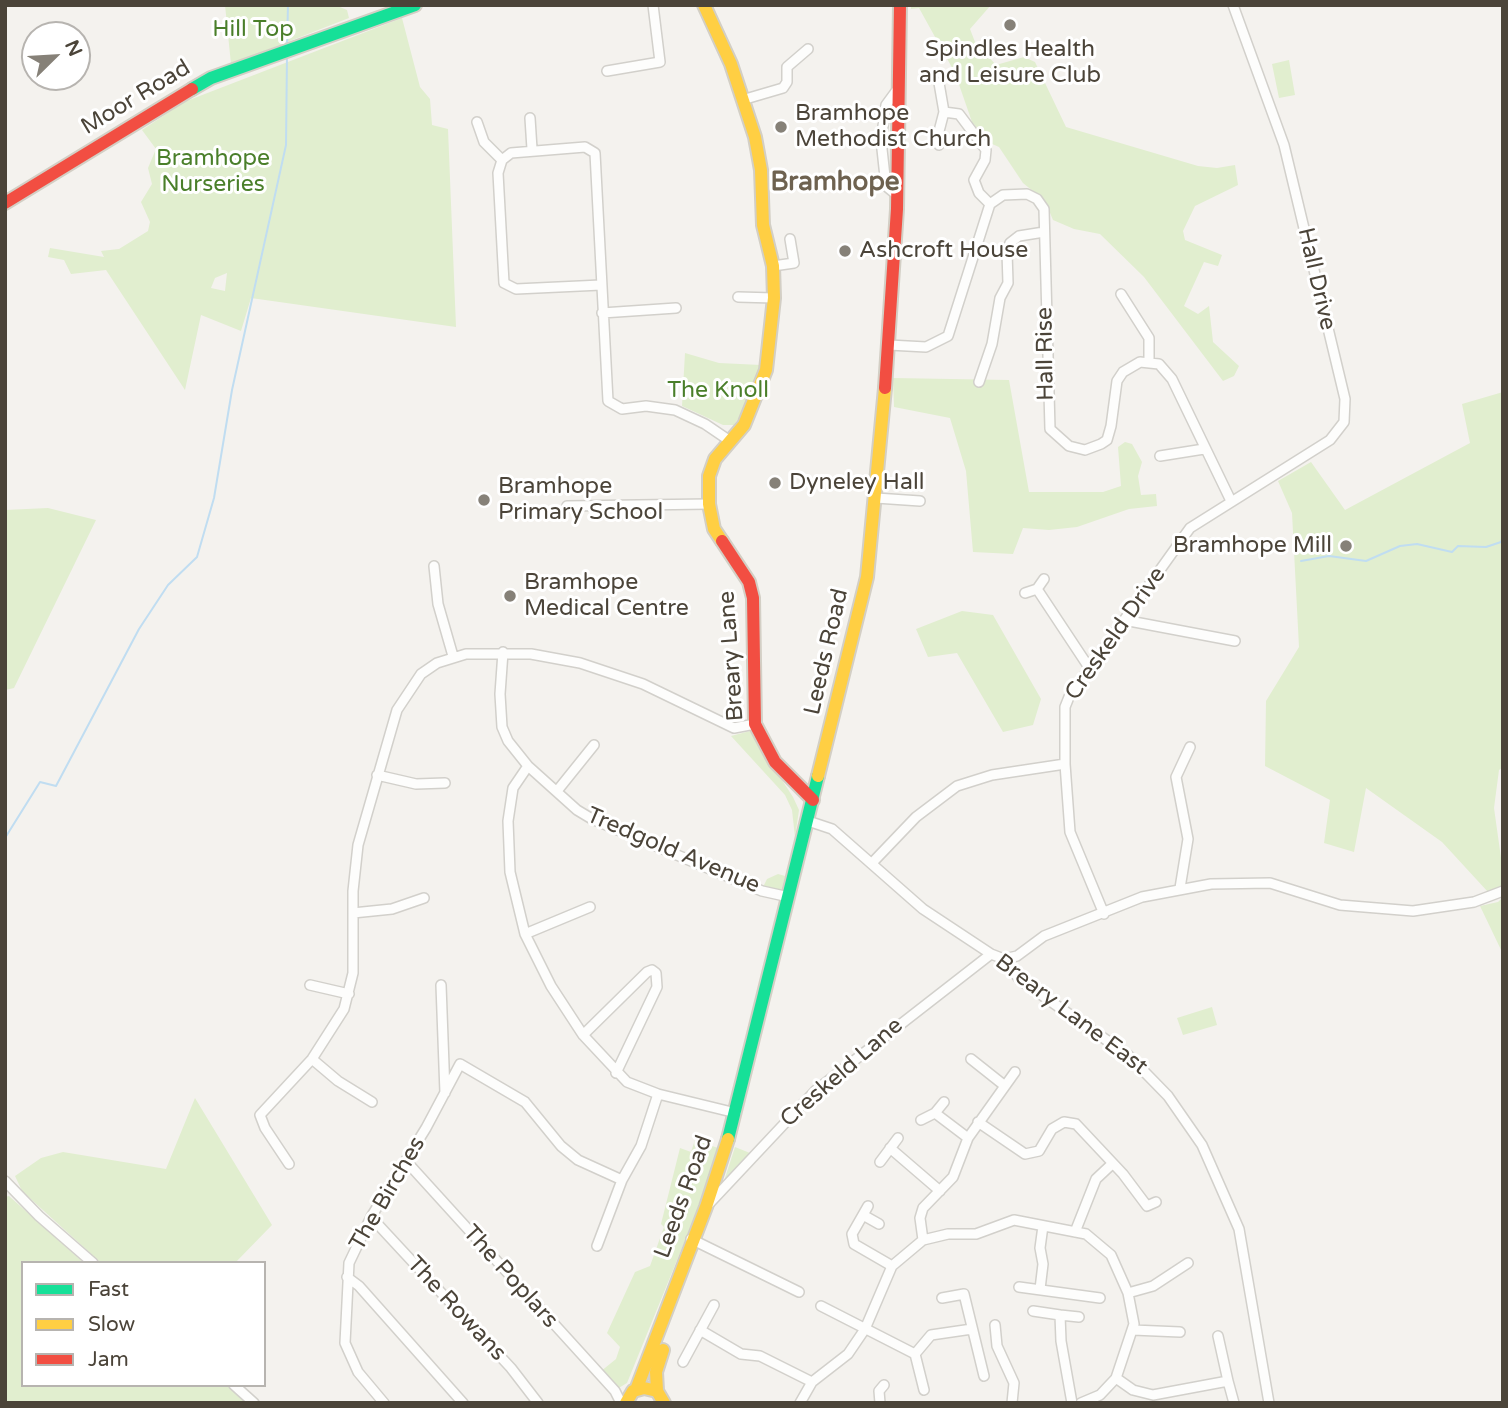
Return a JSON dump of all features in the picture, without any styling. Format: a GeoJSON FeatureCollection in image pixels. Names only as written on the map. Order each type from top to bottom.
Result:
{"type":"FeatureCollection","features":[{"type":"Feature","properties":{"kind":"main road","name":"Moor Road"},"geometry":{"type":"LineString","coordinates":[[5,203],[211,78],[415,5]]}},
{"type":"Feature","properties":{"kind":"main road","name":"Leeds Road"},"geometry":{"type":"LineString","coordinates":[[623,1403],[635,1391],[691,1239],[706,1207],[736,1113],[867,577],[889,345],[898,195],[900,5]]}},
{"type":"Feature","properties":{"kind":"main road","name":"Breary Lane"},"geometry":{"type":"LineString","coordinates":[[708,8],[731,64],[755,137],[761,170],[763,225],[773,266],[774,298],[766,370],[744,425],[715,459],[709,476],[709,504],[714,529],[749,582],[753,598],[755,724],[775,762],[813,800]]}},
{"type":"Feature","properties":{"kind":"main road","name":"Leeds Road"},"geometry":{"type":"LineString","coordinates":[[663,1399],[656,1372],[676,1306],[674,1286]]}},
{"type":"Feature","properties":{"kind":"main road"},"geometry":{"type":"LineString","coordinates":[[635,1391],[644,1388],[663,1399]]}},
{"type":"Feature","properties":{"kind":"street"},"geometry":{"type":"LineString","coordinates":[[607,71],[660,62],[653,5]]}},
{"type":"Feature","properties":{"kind":"street","name":"Hall Drive"},"geometry":{"type":"LineString","coordinates":[[1231,501],[1335,436],[1344,422],[1346,411],[1284,145],[1233,5]]}},
{"type":"Feature","properties":{"kind":"street"},"geometry":{"type":"LineString","coordinates":[[742,100],[783,88],[788,82],[786,67],[808,49]]}},
{"type":"Feature","properties":{"kind":"street"},"geometry":{"type":"LineString","coordinates":[[939,83],[944,112],[938,135],[939,145]]}},
{"type":"Feature","properties":{"kind":"street"},"geometry":{"type":"LineString","coordinates":[[889,345],[926,347],[948,336],[990,204],[979,193],[974,180],[985,160],[986,150],[959,114],[944,112]]}},
{"type":"Feature","properties":{"kind":"street"},"geometry":{"type":"LineString","coordinates":[[530,118],[532,149]]}},
{"type":"Feature","properties":{"kind":"street"},"geometry":{"type":"LineString","coordinates":[[477,122],[484,142],[502,160]]}},
{"type":"Feature","properties":{"kind":"street"},"geometry":{"type":"LineString","coordinates":[[601,285],[516,289],[504,283],[498,173],[502,160],[511,153],[532,149],[584,147],[595,153],[608,401],[622,409],[646,406],[675,410],[705,424],[730,441]]}},
{"type":"Feature","properties":{"kind":"street","name":"Hall Rise"},"geometry":{"type":"LineString","coordinates":[[990,204],[1003,195],[1027,194],[1037,200],[1044,209],[1048,419],[1055,436],[1069,446],[1085,450],[1107,440],[1117,381],[1130,365],[1149,361]]}},
{"type":"Feature","properties":{"kind":"street"},"geometry":{"type":"LineString","coordinates":[[979,382],[992,344],[1000,298],[1008,283],[1007,252],[1010,243],[1019,236],[1044,232]]}},
{"type":"Feature","properties":{"kind":"street"},"geometry":{"type":"LineString","coordinates":[[773,266],[794,263],[790,239]]}},
{"type":"Feature","properties":{"kind":"street"},"geometry":{"type":"LineString","coordinates":[[1121,294],[1149,338],[1149,361],[1159,364],[1172,379],[1231,501]]}},
{"type":"Feature","properties":{"kind":"street"},"geometry":{"type":"LineString","coordinates":[[738,297],[774,298]]}},
{"type":"Feature","properties":{"kind":"street"},"geometry":{"type":"LineString","coordinates":[[602,313],[676,308]]}},
{"type":"Feature","properties":{"kind":"street"},"geometry":{"type":"LineString","coordinates":[[1160,456],[1204,449]]}},
{"type":"Feature","properties":{"kind":"street"},"geometry":{"type":"LineString","coordinates":[[876,498],[920,501]]}},
{"type":"Feature","properties":{"kind":"street","name":"Creskeld Drive"},"geometry":{"type":"LineString","coordinates":[[1104,914],[1070,832],[1065,764],[1065,707],[1069,697],[1190,528],[1231,501]]}},
{"type":"Feature","properties":{"kind":"street"},"geometry":{"type":"LineString","coordinates":[[567,506],[709,504]]}},
{"type":"Feature","properties":{"kind":"street"},"geometry":{"type":"LineString","coordinates":[[434,566],[438,604],[453,656]]}},
{"type":"Feature","properties":{"kind":"street"},"geometry":{"type":"LineString","coordinates":[[1025,593],[1037,589],[1044,579]]}},
{"type":"Feature","properties":{"kind":"street"},"geometry":{"type":"LineString","coordinates":[[1037,589],[1090,669]]}},
{"type":"Feature","properties":{"kind":"street"},"geometry":{"type":"LineString","coordinates":[[1124,621],[1235,641]]}},
{"type":"Feature","properties":{"kind":"street"},"geometry":{"type":"LineString","coordinates":[[289,1164],[265,1128],[260,1115],[312,1059],[335,1027],[349,994],[355,949],[355,864],[377,775],[403,697],[421,674],[453,656],[503,652],[580,663],[668,695],[734,728],[755,724]]}},
{"type":"Feature","properties":{"kind":"street","name":"Tredgold Avenue"},"geometry":{"type":"LineString","coordinates":[[503,652],[502,727],[508,741],[528,766],[557,791],[592,819],[762,891],[789,897]]}},
{"type":"Feature","properties":{"kind":"street"},"geometry":{"type":"LineString","coordinates":[[557,791],[594,745]]}},
{"type":"Feature","properties":{"kind":"street"},"geometry":{"type":"LineString","coordinates":[[1180,888],[1188,839],[1176,777],[1190,747]]}},
{"type":"Feature","properties":{"kind":"street"},"geometry":{"type":"LineString","coordinates":[[872,863],[916,817],[957,786],[992,775],[1065,764]]}},
{"type":"Feature","properties":{"kind":"street"},"geometry":{"type":"LineString","coordinates":[[528,766],[513,788],[508,821],[510,872],[525,934],[551,986],[583,1035],[626,1082],[659,1094],[736,1113]]}},
{"type":"Feature","properties":{"kind":"street"},"geometry":{"type":"LineString","coordinates":[[377,775],[416,784],[445,783]]}},
{"type":"Feature","properties":{"kind":"street","name":"Breary Lane East"},"geometry":{"type":"LineString","coordinates":[[808,821],[832,829],[923,909],[991,954],[1004,959],[1014,974],[1043,999],[1128,1055],[1146,1070],[1202,1145],[1239,1229],[1269,1403]]}},
{"type":"Feature","properties":{"kind":"street"},"geometry":{"type":"LineString","coordinates":[[1004,959],[1017,956],[1056,931],[1142,897],[1180,888],[1225,883],[1270,883],[1340,905],[1413,911],[1474,902],[1503,891]]}},
{"type":"Feature","properties":{"kind":"street"},"geometry":{"type":"LineString","coordinates":[[354,913],[392,909],[424,898]]}},
{"type":"Feature","properties":{"kind":"street"},"geometry":{"type":"LineString","coordinates":[[525,934],[590,906]]}},
{"type":"Feature","properties":{"kind":"street","name":"Creskeld Lane"},"geometry":{"type":"LineString","coordinates":[[706,1207],[721,1195],[815,1091],[942,989],[991,954]]}},
{"type":"Feature","properties":{"kind":"street"},"geometry":{"type":"LineString","coordinates":[[583,1035],[647,972],[652,970],[656,973],[656,987],[616,1073]]}},
{"type":"Feature","properties":{"kind":"street"},"geometry":{"type":"LineString","coordinates":[[310,985],[349,994]]}},
{"type":"Feature","properties":{"kind":"street"},"geometry":{"type":"LineString","coordinates":[[441,985],[445,1093]]}},
{"type":"Feature","properties":{"kind":"street"},"geometry":{"type":"LineString","coordinates":[[312,1059],[338,1081],[372,1101]]}},
{"type":"Feature","properties":{"kind":"street"},"geometry":{"type":"LineString","coordinates":[[971,1059],[1005,1086]]}},
{"type":"Feature","properties":{"kind":"street","name":"The Birches"},"geometry":{"type":"LineString","coordinates":[[384,1403],[358,1372],[345,1343],[346,1277],[354,1251],[371,1217],[407,1161],[460,1064],[525,1102],[561,1146],[578,1160],[622,1180]]}},
{"type":"Feature","properties":{"kind":"street"},"geometry":{"type":"LineString","coordinates":[[923,1240],[920,1218],[923,1208],[953,1177],[961,1163],[968,1138],[1016,1072]]}},
{"type":"Feature","properties":{"kind":"street"},"geometry":{"type":"LineString","coordinates":[[597,1246],[622,1180],[641,1146],[659,1094]]}},
{"type":"Feature","properties":{"kind":"street"},"geometry":{"type":"LineString","coordinates":[[921,1121],[935,1113],[944,1102]]}},
{"type":"Feature","properties":{"kind":"street"},"geometry":{"type":"LineString","coordinates":[[935,1113],[968,1138]]}},
{"type":"Feature","properties":{"kind":"street"},"geometry":{"type":"LineString","coordinates":[[978,1122],[1025,1154],[1039,1151],[1052,1129],[1064,1122],[1076,1124],[1148,1206]]}},
{"type":"Feature","properties":{"kind":"street"},"geometry":{"type":"LineString","coordinates":[[880,1162],[898,1138]]}},
{"type":"Feature","properties":{"kind":"street"},"geometry":{"type":"LineString","coordinates":[[890,1148],[940,1191]]}},
{"type":"Feature","properties":{"kind":"street","name":"The Poplars"},"geometry":{"type":"LineString","coordinates":[[407,1161],[623,1403]]}},
{"type":"Feature","properties":{"kind":"street"},"geometry":{"type":"LineString","coordinates":[[1075,1232],[1096,1179],[1112,1164]]}},
{"type":"Feature","properties":{"kind":"street"},"geometry":{"type":"LineString","coordinates":[[5,1181],[39,1216],[91,1261]]}},
{"type":"Feature","properties":{"kind":"street"},"geometry":{"type":"LineString","coordinates":[[868,1206],[852,1234],[854,1244],[892,1266]]}},
{"type":"Feature","properties":{"kind":"street"},"geometry":{"type":"LineString","coordinates":[[863,1215],[879,1224]]}},
{"type":"Feature","properties":{"kind":"street","name":"The Rowans"},"geometry":{"type":"LineString","coordinates":[[371,1217],[511,1368],[538,1403]]}},
{"type":"Feature","properties":{"kind":"street"},"geometry":{"type":"LineString","coordinates":[[800,1403],[812,1382],[848,1354],[865,1329],[892,1266],[923,1240],[948,1234],[976,1234],[1014,1220],[1086,1234],[1111,1255],[1128,1293],[1133,1330],[1116,1378],[1100,1395],[1081,1403]]}},
{"type":"Feature","properties":{"kind":"street"},"geometry":{"type":"LineString","coordinates":[[1040,1289],[1043,1264],[1040,1248],[1044,1226]]}},
{"type":"Feature","properties":{"kind":"street"},"geometry":{"type":"LineString","coordinates":[[691,1239],[799,1292]]}},
{"type":"Feature","properties":{"kind":"street"},"geometry":{"type":"LineString","coordinates":[[1128,1293],[1153,1286],[1188,1263]]}},
{"type":"Feature","properties":{"kind":"street"},"geometry":{"type":"LineString","coordinates":[[346,1277],[359,1286],[463,1403]]}},
{"type":"Feature","properties":{"kind":"street"},"geometry":{"type":"LineString","coordinates":[[1019,1287],[1100,1298]]}},
{"type":"Feature","properties":{"kind":"street"},"geometry":{"type":"LineString","coordinates":[[942,1298],[964,1294],[984,1376]]}},
{"type":"Feature","properties":{"kind":"street"},"geometry":{"type":"LineString","coordinates":[[684,1362],[713,1305]]}},
{"type":"Feature","properties":{"kind":"street"},"geometry":{"type":"LineString","coordinates":[[821,1306],[915,1354],[924,1390]]}},
{"type":"Feature","properties":{"kind":"street"},"geometry":{"type":"LineString","coordinates":[[1033,1311],[1079,1317]]}},
{"type":"Feature","properties":{"kind":"street"},"geometry":{"type":"LineString","coordinates":[[1060,1315],[1061,1341],[1072,1403]]}},
{"type":"Feature","properties":{"kind":"street"},"geometry":{"type":"LineString","coordinates":[[995,1325],[998,1346],[1014,1383],[1012,1403]]}},
{"type":"Feature","properties":{"kind":"street"},"geometry":{"type":"LineString","coordinates":[[915,1354],[931,1335],[972,1328]]}},
{"type":"Feature","properties":{"kind":"street"},"geometry":{"type":"LineString","coordinates":[[700,1330],[741,1354],[760,1356],[812,1382]]}},
{"type":"Feature","properties":{"kind":"street"},"geometry":{"type":"LineString","coordinates":[[1133,1330],[1180,1332]]}},
{"type":"Feature","properties":{"kind":"street"},"geometry":{"type":"LineString","coordinates":[[1218,1336],[1234,1403]]}},
{"type":"Feature","properties":{"kind":"street"},"geometry":{"type":"LineString","coordinates":[[1116,1378],[1133,1390],[1153,1395],[1228,1381]]}},
{"type":"Feature","properties":{"kind":"street"},"geometry":{"type":"LineString","coordinates":[[880,1403],[879,1391],[884,1385]]}},
{"type":"Feature","properties":{"kind":"street"},"geometry":{"type":"LineString","coordinates":[[236,1387],[254,1403]]}},
{"type":"Feature","properties":{"kind":"street"},"geometry":{"type":"LineString","coordinates":[[615,1391],[635,1391]]}},
{"type":"Feature","properties":{"kind":"green space","name":"Hill Top"},"geometry":{"type":"Polygon","coordinates":[[[225,5],[335,5],[347,10],[349,18],[231,64],[225,5]]]}},
{"type":"Feature","properties":{"kind":"green space"},"geometry":{"type":"Polygon","coordinates":[[[911,5],[991,5],[970,29],[975,42],[996,65],[1024,57],[1035,62],[1066,127],[1198,166],[1217,168],[1235,165],[1238,185],[1195,206],[1183,231],[1185,240],[1222,255],[1218,266],[1204,262],[1184,306],[1198,314],[1209,306],[1213,342],[1239,366],[1234,376],[1223,381],[1144,277],[1100,234],[1074,229],[1053,220],[1045,201],[1023,183],[999,147],[990,143],[972,122],[955,73],[919,8],[911,9],[911,5]]]}},
{"type":"Feature","properties":{"kind":"green space","name":"Bramhope Nurseries"},"geometry":{"type":"Polygon","coordinates":[[[402,18],[420,87],[430,99],[432,125],[448,129],[456,327],[251,298],[241,331],[201,315],[185,390],[106,270],[71,274],[64,260],[48,257],[50,248],[104,257],[101,251],[119,249],[148,231],[150,222],[141,202],[152,184],[148,168],[156,149],[142,130],[184,102],[402,18]],[[227,273],[215,278],[211,288],[225,291],[227,273]]]}},
{"type":"Feature","properties":{"kind":"green space"},"geometry":{"type":"Polygon","coordinates":[[[1289,60],[1295,95],[1279,98],[1272,64],[1289,60]]]}},
{"type":"Feature","properties":{"kind":"green space","name":"The Knoll"},"geometry":{"type":"Polygon","coordinates":[[[685,353],[719,363],[761,365],[751,399],[734,425],[723,425],[682,406],[685,353]]]}},
{"type":"Feature","properties":{"kind":"green space"},"geometry":{"type":"Polygon","coordinates":[[[893,378],[1009,380],[1029,492],[1103,492],[1121,486],[1118,447],[1125,442],[1132,444],[1142,462],[1138,476],[1141,495],[1156,494],[1157,506],[1129,509],[1077,527],[1049,530],[1023,528],[1013,554],[973,552],[966,471],[950,418],[894,407],[893,378]]]}},
{"type":"Feature","properties":{"kind":"green space"},"geometry":{"type":"Polygon","coordinates":[[[1503,392],[1503,767],[1499,770],[1494,808],[1502,865],[1501,889],[1488,892],[1442,842],[1366,788],[1354,852],[1324,843],[1330,800],[1265,766],[1266,701],[1299,647],[1292,513],[1278,481],[1311,462],[1345,510],[1470,443],[1462,404],[1503,392]]]}},
{"type":"Feature","properties":{"kind":"green space"},"geometry":{"type":"Polygon","coordinates":[[[48,508],[96,520],[14,688],[5,690],[5,510],[48,508]]]}},
{"type":"Feature","properties":{"kind":"green space"},"geometry":{"type":"Polygon","coordinates":[[[962,611],[993,615],[1041,699],[1033,725],[1003,732],[957,653],[928,657],[916,629],[962,611]]]}},
{"type":"Feature","properties":{"kind":"green space"},"geometry":{"type":"Polygon","coordinates":[[[750,731],[799,810],[795,837],[792,810],[785,795],[731,736],[750,731]]]}},
{"type":"Feature","properties":{"kind":"green space"},"geometry":{"type":"Polygon","coordinates":[[[778,874],[785,876],[781,892],[763,887],[767,879],[778,874]]]}},
{"type":"Feature","properties":{"kind":"green space"},"geometry":{"type":"Polygon","coordinates":[[[1503,897],[1503,954],[1480,906],[1498,902],[1503,897]]]}},
{"type":"Feature","properties":{"kind":"green space"},"geometry":{"type":"Polygon","coordinates":[[[1212,1007],[1217,1025],[1183,1035],[1177,1018],[1212,1007]]]}},
{"type":"Feature","properties":{"kind":"green space"},"geometry":{"type":"Polygon","coordinates":[[[195,1098],[272,1225],[237,1261],[99,1261],[22,1191],[15,1176],[41,1158],[63,1152],[166,1169],[195,1098]]]}},
{"type":"Feature","properties":{"kind":"green space"},"geometry":{"type":"Polygon","coordinates":[[[695,1140],[718,1148],[706,1189],[627,1383],[617,1389],[600,1372],[616,1359],[620,1347],[607,1333],[635,1272],[650,1266],[664,1227],[661,1224],[680,1148],[691,1152],[695,1140]]]}},
{"type":"Feature","properties":{"kind":"green space"},"geometry":{"type":"Polygon","coordinates":[[[735,1147],[750,1153],[727,1180],[725,1178],[735,1147]]]}},
{"type":"Feature","properties":{"kind":"green space"},"geometry":{"type":"Polygon","coordinates":[[[9,1196],[82,1261],[21,1261],[21,1387],[229,1387],[248,1403],[5,1403],[5,1197],[9,1196]]]}},
{"type":"Feature","properties":{"kind":"waterway"},"geometry":{"type":"LineString","coordinates":[[287,46],[288,5]]}},
{"type":"Feature","properties":{"kind":"waterway"},"geometry":{"type":"LineString","coordinates":[[5,838],[40,782],[56,786],[139,629],[168,585],[197,557],[214,498],[232,390],[286,145],[287,55]]}},
{"type":"Feature","properties":{"kind":"waterway"},"geometry":{"type":"LineString","coordinates":[[1301,561],[1329,556],[1366,561],[1400,546],[1417,544],[1452,552],[1458,546],[1486,547],[1501,542],[1503,536]]}},
{"type":"Feature","properties":{"kind":"traffic: fast"},"geometry":{"type":"LineString","coordinates":[[192,89],[211,78],[415,5]]}},
{"type":"Feature","properties":{"kind":"traffic: fast"},"geometry":{"type":"LineString","coordinates":[[728,1139],[818,776]]}},
{"type":"Feature","properties":{"kind":"traffic: slow"},"geometry":{"type":"LineString","coordinates":[[704,5],[731,64],[755,137],[761,170],[763,225],[773,266],[774,298],[766,370],[744,425],[715,459],[709,476],[709,504],[714,529],[722,541]]}},
{"type":"Feature","properties":{"kind":"traffic: slow"},"geometry":{"type":"LineString","coordinates":[[818,776],[867,577],[885,388]]}},
{"type":"Feature","properties":{"kind":"traffic: slow"},"geometry":{"type":"LineString","coordinates":[[636,1390],[706,1207],[728,1139]]}},
{"type":"Feature","properties":{"kind":"traffic: slow"},"geometry":{"type":"LineString","coordinates":[[657,1391],[656,1372],[663,1350]]}},
{"type":"Feature","properties":{"kind":"traffic: slow"},"geometry":{"type":"LineString","coordinates":[[626,1403],[633,1391],[644,1388],[657,1391],[664,1403]]}},
{"type":"Feature","properties":{"kind":"traffic: jam"},"geometry":{"type":"LineString","coordinates":[[885,388],[897,209],[900,5]]}},
{"type":"Feature","properties":{"kind":"traffic: jam"},"geometry":{"type":"LineString","coordinates":[[5,203],[192,89]]}},
{"type":"Feature","properties":{"kind":"traffic: jam"},"geometry":{"type":"LineString","coordinates":[[722,541],[749,582],[753,598],[755,724],[775,762],[813,800]]}},
{"type":"Feature","properties":{"kind":"place","name":"Spindles Health and Leisure Club"},"geometry":{"type":"Point","coordinates":[1010,25]}},
{"type":"Feature","properties":{"kind":"place","name":"Bramhope Methodist Church"},"geometry":{"type":"Point","coordinates":[781,127]}},
{"type":"Feature","properties":{"kind":"place","name":"Ashcroft House"},"geometry":{"type":"Point","coordinates":[845,251]}},
{"type":"Feature","properties":{"kind":"place","name":"Dyneley Hall"},"geometry":{"type":"Point","coordinates":[775,483]}},
{"type":"Feature","properties":{"kind":"place","name":"Bramhope Primary School"},"geometry":{"type":"Point","coordinates":[484,500]}},
{"type":"Feature","properties":{"kind":"place","name":"Bramhope Mill"},"geometry":{"type":"Point","coordinates":[1346,546]}},
{"type":"Feature","properties":{"kind":"place","name":"Bramhope Medical Centre"},"geometry":{"type":"Point","coordinates":[510,596]}},
{"type":"Feature","properties":{"kind":"district","name":"Bramhope"},"geometry":{"type":"Point","coordinates":[835,183]}}]}
